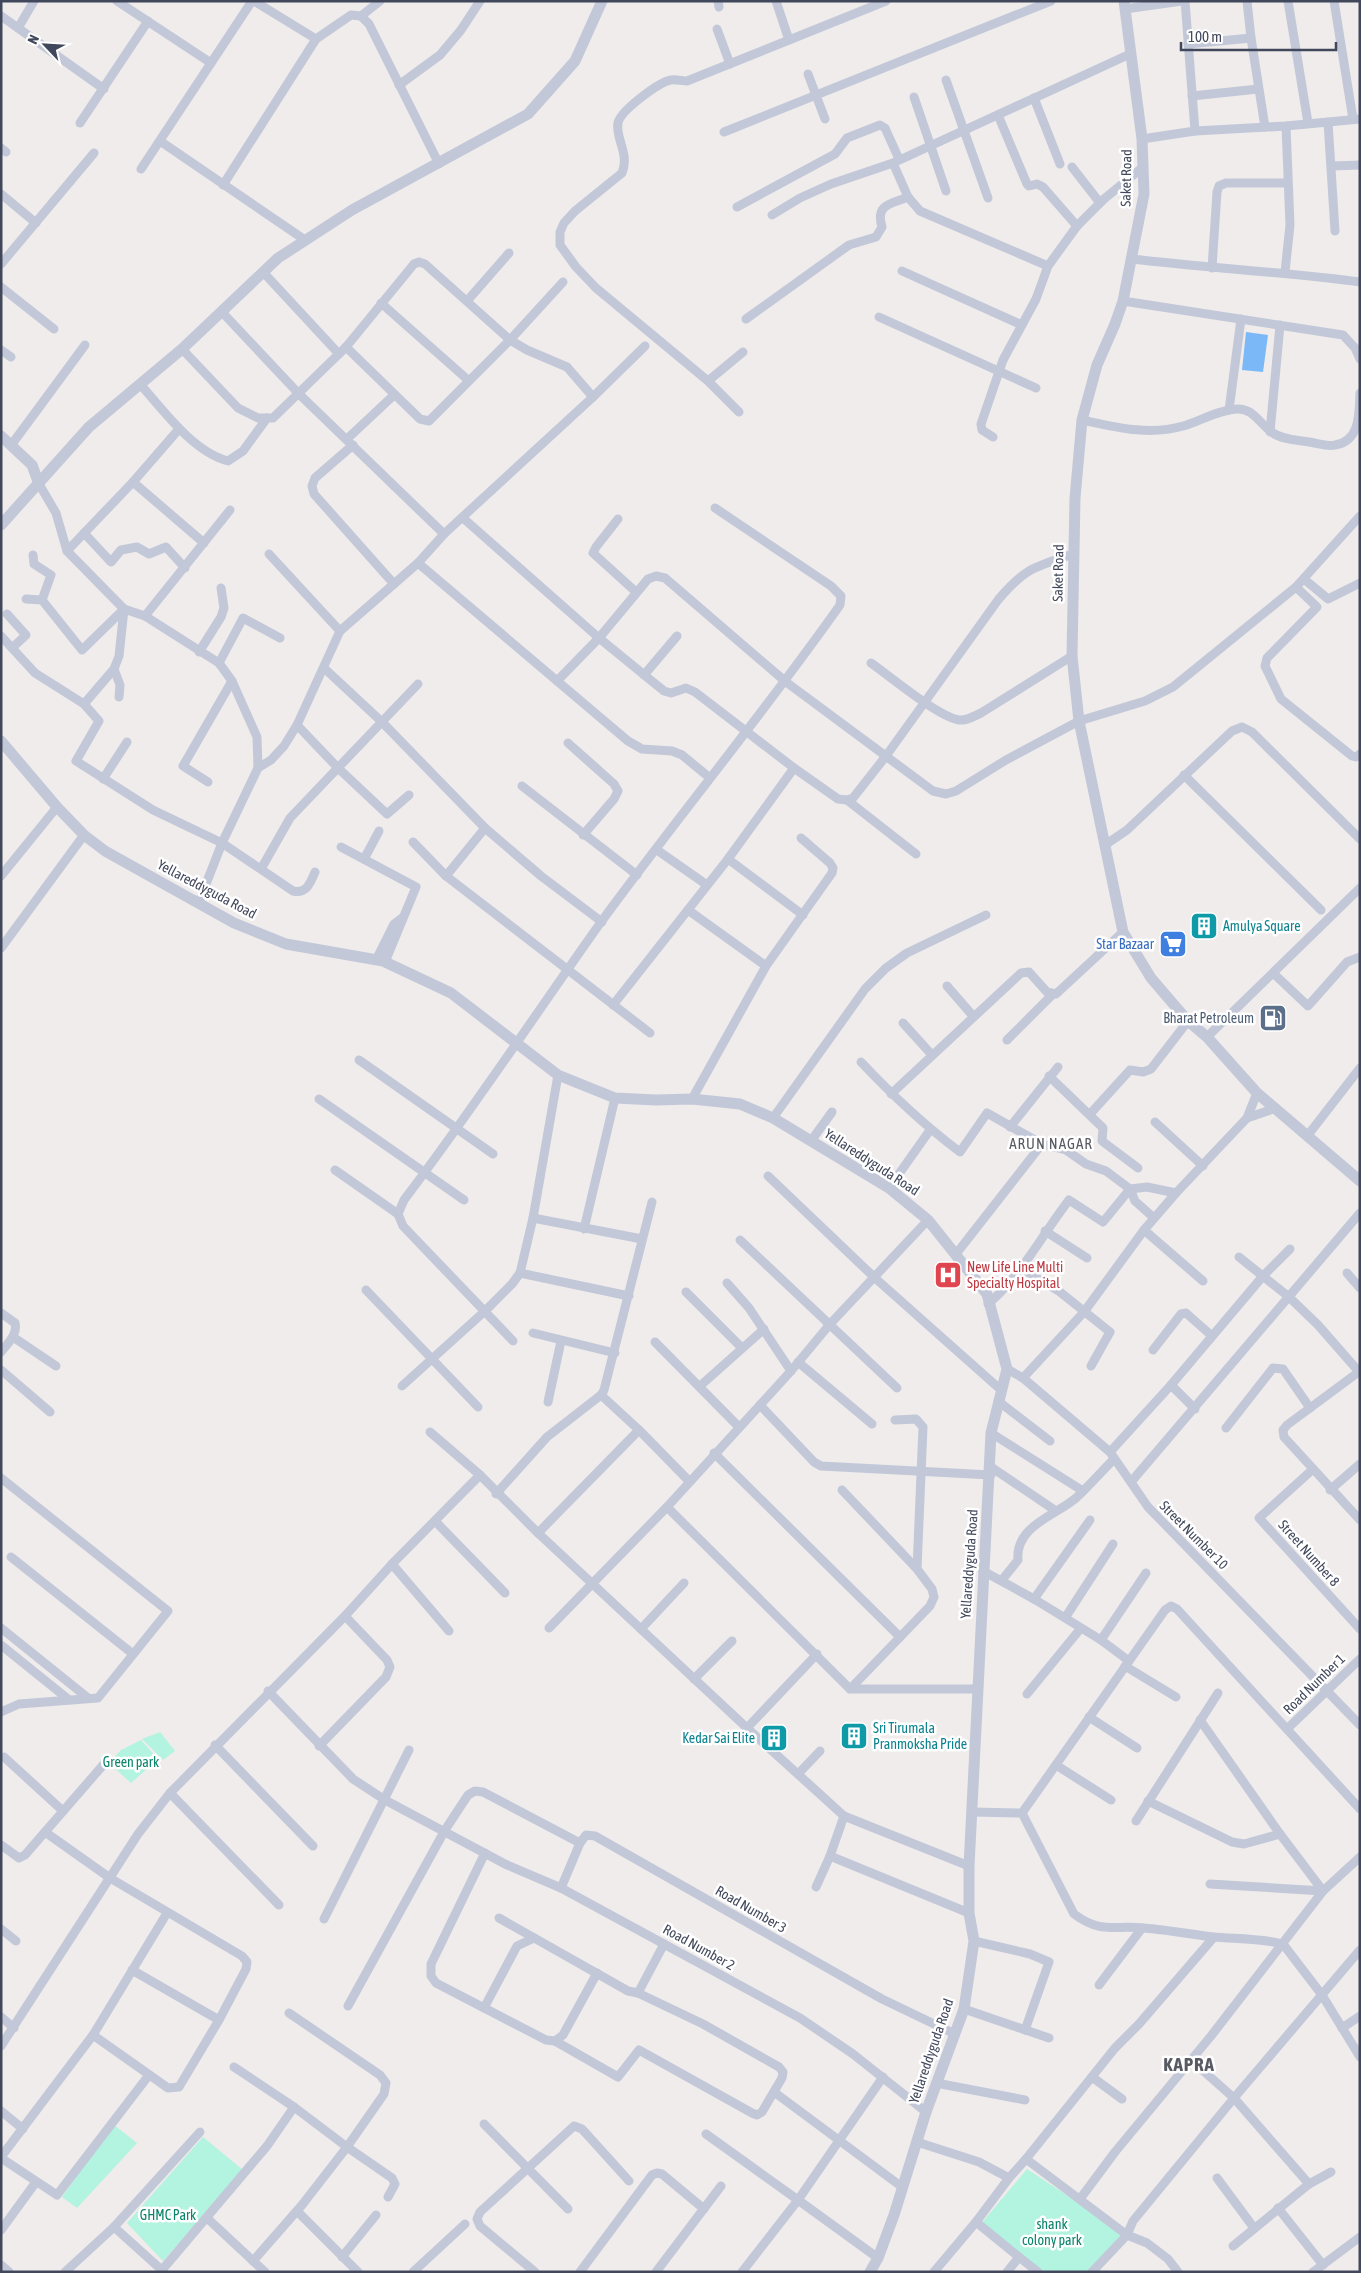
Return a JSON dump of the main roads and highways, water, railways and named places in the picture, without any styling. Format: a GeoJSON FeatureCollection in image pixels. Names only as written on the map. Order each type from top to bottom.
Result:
{"type":"FeatureCollection","features":[{"type":"Feature","properties":{"kind":"water"},"geometry":{"type":"Polygon","coordinates":[[[1246,332],[1268,335],[1263,372],[1242,370],[1246,332]]]}},
{"type":"Feature","properties":{"kind":"place","name":"Amulya Square"},"geometry":{"type":"Point","coordinates":[1204,926]}},
{"type":"Feature","properties":{"kind":"place","name":"Star Bazaar"},"geometry":{"type":"Point","coordinates":[1173,944]}},
{"type":"Feature","properties":{"kind":"place","name":"Bharat Petroleum"},"geometry":{"type":"Point","coordinates":[1273,1018]}},
{"type":"Feature","properties":{"kind":"place","name":"New Life Line Multi Specialty Hospital"},"geometry":{"type":"Point","coordinates":[948,1275]}},
{"type":"Feature","properties":{"kind":"place","name":"Sri Tirumala Pranmoksha Pride"},"geometry":{"type":"Point","coordinates":[854,1736]}},
{"type":"Feature","properties":{"kind":"place","name":"Kedar Sai Elite"},"geometry":{"type":"Point","coordinates":[774,1738]}},
{"type":"Feature","properties":{"kind":"district","name":"ARUN NAGAR"},"geometry":{"type":"Point","coordinates":[1051,1143]}},
{"type":"Feature","properties":{"kind":"district","name":"KAPRA"},"geometry":{"type":"Point","coordinates":[1189,2064]}},
{"type":"Feature","properties":{"kind":"park label","name":"Green park"},"geometry":{"type":"Point","coordinates":[131,1762]}},
{"type":"Feature","properties":{"kind":"park label","name":"GHMC Park"},"geometry":{"type":"Point","coordinates":[168,2215]}},
{"type":"Feature","properties":{"kind":"park label","name":"shank colony park"},"geometry":{"type":"Point","coordinates":[1052,2232]}}]}
